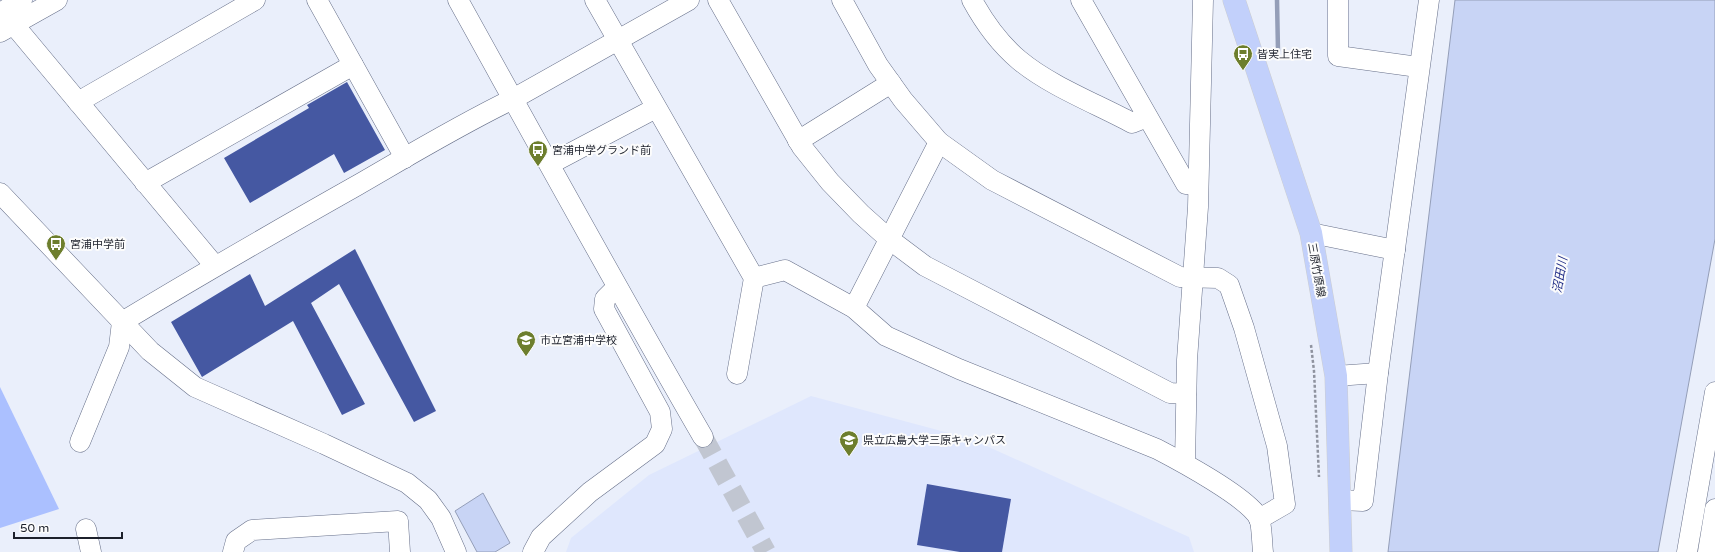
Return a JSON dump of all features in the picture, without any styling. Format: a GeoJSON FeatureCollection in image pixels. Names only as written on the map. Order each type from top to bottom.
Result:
{"type":"FeatureCollection","features":[{"type":"Feature","properties":{"kind":"main road","name":"三原竹原線"},"geometry":{"type":"LineString","coordinates":[[1234,0],[1311,234],[1336,376],[1341,552]]}},
{"type":"Feature","properties":{"kind":"street"},"geometry":{"type":"LineString","coordinates":[[4,23],[22,0]]}},
{"type":"Feature","properties":{"kind":"street"},"geometry":{"type":"LineString","coordinates":[[4,23],[57,0]]}},
{"type":"Feature","properties":{"kind":"street"},"geometry":{"type":"LineString","coordinates":[[78,102],[255,0]]}},
{"type":"Feature","properties":{"kind":"street"},"geometry":{"type":"LineString","coordinates":[[316,0],[405,158]]}},
{"type":"Feature","properties":{"kind":"street"},"geometry":{"type":"LineString","coordinates":[[458,0],[550,164],[616,288],[703,437]]}},
{"type":"Feature","properties":{"kind":"street"},"geometry":{"type":"LineString","coordinates":[[595,0],[754,278],[737,374]]}},
{"type":"Feature","properties":{"kind":"street"},"geometry":{"type":"LineString","coordinates":[[122,322],[215,266],[405,158],[485,113],[513,100],[689,0]]}},
{"type":"Feature","properties":{"kind":"street"},"geometry":{"type":"LineString","coordinates":[[718,0],[798,141],[830,182],[860,214],[889,239],[925,266],[1170,393],[1186,394]]}},
{"type":"Feature","properties":{"kind":"street"},"geometry":{"type":"LineString","coordinates":[[842,0],[878,65],[903,100],[938,142],[992,180],[1180,277],[1218,278],[1229,285],[1244,328],[1275,438],[1285,504],[1259,519]]}},
{"type":"Feature","properties":{"kind":"street"},"geometry":{"type":"LineString","coordinates":[[972,0],[995,35],[1018,60],[1040,76],[1132,123],[1147,117]]}},
{"type":"Feature","properties":{"kind":"street"},"geometry":{"type":"LineString","coordinates":[[1081,0],[1186,184],[1198,185]]}},
{"type":"Feature","properties":{"kind":"street"},"geometry":{"type":"LineString","coordinates":[[1185,463],[1187,360],[1198,185],[1203,0]]}},
{"type":"Feature","properties":{"kind":"street"},"geometry":{"type":"LineString","coordinates":[[1338,0],[1338,56],[1418,67]]}},
{"type":"Feature","properties":{"kind":"street"},"geometry":{"type":"LineString","coordinates":[[1340,500],[1363,501],[1378,373],[1418,67],[1429,0]]}},
{"type":"Feature","properties":{"kind":"street"},"geometry":{"type":"LineString","coordinates":[[4,23],[78,102],[215,266]]}},
{"type":"Feature","properties":{"kind":"street"},"geometry":{"type":"LineString","coordinates":[[145,182],[353,65]]}},
{"type":"Feature","properties":{"kind":"street"},"geometry":{"type":"LineString","coordinates":[[798,141],[891,83]]}},
{"type":"Feature","properties":{"kind":"street"},"geometry":{"type":"LineString","coordinates":[[550,164],[656,108]]}},
{"type":"Feature","properties":{"kind":"street"},"geometry":{"type":"LineString","coordinates":[[854,308],[938,142]]}},
{"type":"Feature","properties":{"kind":"street"},"geometry":{"type":"LineString","coordinates":[[4,205],[150,351],[195,387],[324,444],[407,483],[428,500],[441,518],[456,552]]}},
{"type":"Feature","properties":{"kind":"street"},"geometry":{"type":"LineString","coordinates":[[1311,234],[1395,250]]}},
{"type":"Feature","properties":{"kind":"street"},"geometry":{"type":"LineString","coordinates":[[754,278],[785,270],[854,308],[886,336],[960,369],[1157,449],[1185,463],[1244,504],[1259,519],[1263,552]]}},
{"type":"Feature","properties":{"kind":"street"},"geometry":{"type":"LineString","coordinates":[[533,552],[540,537],[590,492],[655,444],[662,429],[660,412],[604,309],[605,299],[616,288]]}},
{"type":"Feature","properties":{"kind":"street"},"geometry":{"type":"LineString","coordinates":[[80,442],[119,347],[122,322]]}},
{"type":"Feature","properties":{"kind":"street"},"geometry":{"type":"LineString","coordinates":[[1336,376],[1378,373]]}},
{"type":"Feature","properties":{"kind":"street"},"geometry":{"type":"LineString","coordinates":[[1687,552],[1715,392]]}},
{"type":"Feature","properties":{"kind":"street"},"geometry":{"type":"LineString","coordinates":[[1708,552],[1715,509]]}},
{"type":"Feature","properties":{"kind":"street"},"geometry":{"type":"LineString","coordinates":[[233,552],[236,541],[252,530],[398,521],[400,552]]}},
{"type":"Feature","properties":{"kind":"street"},"geometry":{"type":"LineString","coordinates":[[86,529],[90,552]]}},
{"type":"Feature","properties":{"kind":"path"},"geometry":{"type":"LineString","coordinates":[[1310,341],[1314,371],[1319,479]]}},
{"type":"Feature","properties":{"kind":"shaded area"},"geometry":{"type":"Polygon","coordinates":[[[0,387],[59,509],[0,528],[0,387]]]}},
{"type":"Feature","properties":{"kind":"shaded area","name":"県立広島大学三原キャンパス"},"geometry":{"type":"Polygon","coordinates":[[[811,396],[971,439],[1189,537],[1194,552],[566,552],[571,538],[649,475],[811,396]]]}},
{"type":"Feature","properties":{"kind":"water","name":"沼田川"},"geometry":{"type":"Polygon","coordinates":[[[1455,0],[1715,0],[1715,239],[1658,552],[1388,552],[1455,0]]]}},
{"type":"Feature","properties":{"kind":"water"},"geometry":{"type":"Polygon","coordinates":[[[483,493],[510,543],[495,552],[477,552],[455,511],[483,493]]]}},
{"type":"Feature","properties":{"kind":"building"},"geometry":{"type":"Polygon","coordinates":[[[347,82],[385,150],[344,173],[334,154],[250,203],[224,158],[309,108],[307,105],[347,82]]]}},
{"type":"Feature","properties":{"kind":"building"},"geometry":{"type":"Polygon","coordinates":[[[355,249],[436,411],[414,422],[339,284],[311,303],[365,404],[342,415],[293,321],[202,377],[171,322],[250,274],[265,306],[355,249]]]}},
{"type":"Feature","properties":{"kind":"building"},"geometry":{"type":"Polygon","coordinates":[[[927,484],[1011,499],[1002,552],[960,552],[917,545],[927,484]]]}},
{"type":"Feature","properties":{"kind":"waterway"},"geometry":{"type":"LineString","coordinates":[[1277,0],[1278,51]]}},
{"type":"Feature","properties":{"kind":"tunnel"},"geometry":{"type":"LineString","coordinates":[[703,437],[766,552]]}},
{"type":"Feature","properties":{"kind":"place","name":"皆実上住宅"},"geometry":{"type":"Point","coordinates":[1243,71]}},
{"type":"Feature","properties":{"kind":"place","name":"宮浦中学グランド前"},"geometry":{"type":"Point","coordinates":[538,167]}},
{"type":"Feature","properties":{"kind":"place","name":"宮浦中学前"},"geometry":{"type":"Point","coordinates":[56,261]}},
{"type":"Feature","properties":{"kind":"place","name":"市立宮浦中学校"},"geometry":{"type":"Point","coordinates":[526,357]}},
{"type":"Feature","properties":{"kind":"place","name":"県立広島大学三原キャンパス"},"geometry":{"type":"Point","coordinates":[849,457]}}]}
